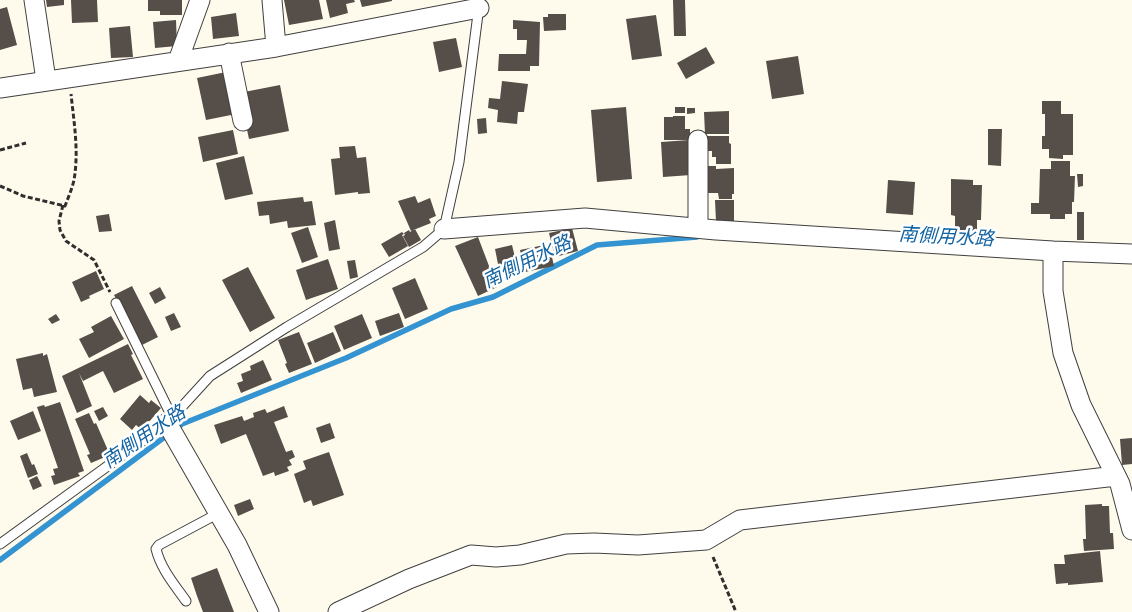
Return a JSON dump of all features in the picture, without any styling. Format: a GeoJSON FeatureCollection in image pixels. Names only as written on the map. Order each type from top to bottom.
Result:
{"type":"FeatureCollection","features":[{"type":"Feature","properties":{"kind":"street"},"geometry":{"type":"LineString","coordinates":[[34,0],[46,80]]}},
{"type":"Feature","properties":{"kind":"street"},"geometry":{"type":"LineString","coordinates":[[178,61],[200,0]]}},
{"type":"Feature","properties":{"kind":"street"},"geometry":{"type":"LineString","coordinates":[[272,0],[276,47]]}},
{"type":"Feature","properties":{"kind":"street"},"geometry":{"type":"LineString","coordinates":[[0,88],[276,47],[479,4]]}},
{"type":"Feature","properties":{"kind":"street"},"geometry":{"type":"LineString","coordinates":[[229,53],[243,121]]}},
{"type":"Feature","properties":{"kind":"street"},"geometry":{"type":"LineString","coordinates":[[698,140],[698,228]]}},
{"type":"Feature","properties":{"kind":"street"},"geometry":{"type":"LineString","coordinates":[[444,229],[585,218],[698,228],[1053,251],[1132,254]]}},
{"type":"Feature","properties":{"kind":"street"},"geometry":{"type":"LineString","coordinates":[[1053,251],[1053,291],[1064,353],[1082,405],[1123,481],[1132,530]]}},
{"type":"Feature","properties":{"kind":"street"},"geometry":{"type":"LineString","coordinates":[[170,420],[218,513],[237,545],[269,612]]}},
{"type":"Feature","properties":{"kind":"street"},"geometry":{"type":"LineString","coordinates":[[338,612],[409,578],[471,555],[496,557],[520,555],[566,544],[638,545],[706,540],[740,520],[1123,481]]}},
{"type":"Feature","properties":{"kind":"lane"},"geometry":{"type":"LineString","coordinates":[[0,544],[170,420],[210,376],[287,327],[422,247],[444,229],[459,162],[479,4]]}},
{"type":"Feature","properties":{"kind":"lane"},"geometry":{"type":"LineString","coordinates":[[116,303],[170,420]]}},
{"type":"Feature","properties":{"kind":"lane"},"geometry":{"type":"LineString","coordinates":[[186,601],[166,574],[156,549],[159,545],[218,513]]}},
{"type":"Feature","properties":{"kind":"path"},"geometry":{"type":"LineString","coordinates":[[0,186],[23,196],[66,206],[76,164],[76,144],[69,79]]}},
{"type":"Feature","properties":{"kind":"path"},"geometry":{"type":"LineString","coordinates":[[0,150],[26,143]]}},
{"type":"Feature","properties":{"kind":"path"},"geometry":{"type":"LineString","coordinates":[[63,205],[59,220],[60,230],[66,241],[94,260],[116,303]]}},
{"type":"Feature","properties":{"kind":"path"},"geometry":{"type":"LineString","coordinates":[[706,540],[736,612]]}},
{"type":"Feature","properties":{"kind":"building"},"geometry":{"type":"Polygon","coordinates":[[[46,0],[64,0],[64,5],[47,7],[46,0]]]}},
{"type":"Feature","properties":{"kind":"building"},"geometry":{"type":"Polygon","coordinates":[[[71,0],[97,0],[98,22],[72,23],[71,0]]]}},
{"type":"Feature","properties":{"kind":"building"},"geometry":{"type":"Polygon","coordinates":[[[148,0],[182,0],[182,15],[160,15],[160,11],[148,11],[148,0]]]}},
{"type":"Feature","properties":{"kind":"building"},"geometry":{"type":"Polygon","coordinates":[[[284,0],[319,0],[323,19],[289,25],[284,0]]]}},
{"type":"Feature","properties":{"kind":"building"},"geometry":{"type":"Polygon","coordinates":[[[326,0],[354,0],[355,2],[346,4],[348,13],[330,18],[326,0]]]}},
{"type":"Feature","properties":{"kind":"building"},"geometry":{"type":"Polygon","coordinates":[[[360,0],[392,0],[392,1],[362,7],[360,0]]]}},
{"type":"Feature","properties":{"kind":"building"},"geometry":{"type":"Polygon","coordinates":[[[673,0],[685,0],[686,36],[674,36],[673,0]]]}},
{"type":"Feature","properties":{"kind":"building"},"geometry":{"type":"Polygon","coordinates":[[[7,7],[17,45],[0,50],[0,9],[7,7]]]}},
{"type":"Feature","properties":{"kind":"building"},"geometry":{"type":"Polygon","coordinates":[[[236,13],[239,36],[213,39],[211,17],[236,13]]]}},
{"type":"Feature","properties":{"kind":"building"},"geometry":{"type":"Polygon","coordinates":[[[548,14],[566,14],[566,30],[544,31],[543,17],[548,17],[548,14]]]}},
{"type":"Feature","properties":{"kind":"building"},"geometry":{"type":"Polygon","coordinates":[[[656,15],[662,56],[632,60],[626,19],[656,15]]]}},
{"type":"Feature","properties":{"kind":"building"},"geometry":{"type":"Polygon","coordinates":[[[176,20],[177,46],[155,48],[153,22],[176,20]]]}},
{"type":"Feature","properties":{"kind":"building"},"geometry":{"type":"Polygon","coordinates":[[[513,20],[540,22],[539,66],[530,66],[530,71],[498,71],[499,54],[526,54],[527,40],[517,40],[517,29],[513,29],[513,20]]]}},
{"type":"Feature","properties":{"kind":"building"},"geometry":{"type":"Polygon","coordinates":[[[130,26],[133,57],[111,58],[109,28],[130,26]]]}},
{"type":"Feature","properties":{"kind":"building"},"geometry":{"type":"Polygon","coordinates":[[[456,38],[462,67],[439,72],[433,42],[456,38]]]}},
{"type":"Feature","properties":{"kind":"building"},"geometry":{"type":"Polygon","coordinates":[[[706,47],[715,63],[686,79],[677,63],[706,47]]]}},
{"type":"Feature","properties":{"kind":"building"},"geometry":{"type":"Polygon","coordinates":[[[798,56],[804,94],[772,99],[766,61],[798,56]]]}},
{"type":"Feature","properties":{"kind":"building"},"geometry":{"type":"Polygon","coordinates":[[[226,72],[236,114],[206,120],[197,78],[226,72]]]}},
{"type":"Feature","properties":{"kind":"building"},"geometry":{"type":"Polygon","coordinates":[[[502,81],[528,84],[524,112],[518,112],[517,124],[497,122],[498,110],[488,108],[489,98],[500,99],[502,81]]]}},
{"type":"Feature","properties":{"kind":"building"},"geometry":{"type":"Polygon","coordinates":[[[280,85],[289,131],[249,139],[239,93],[280,85]]]}},
{"type":"Feature","properties":{"kind":"building"},"geometry":{"type":"Polygon","coordinates":[[[1042,101],[1061,101],[1061,114],[1073,114],[1073,155],[1063,155],[1063,159],[1049,158],[1049,149],[1042,149],[1042,136],[1045,136],[1045,114],[1042,114],[1042,101]]]}},
{"type":"Feature","properties":{"kind":"building"},"geometry":{"type":"Polygon","coordinates":[[[626,107],[632,179],[597,182],[591,110],[626,107]]]}},
{"type":"Feature","properties":{"kind":"building"},"geometry":{"type":"Polygon","coordinates":[[[675,107],[685,107],[685,113],[675,113],[675,107]]]}},
{"type":"Feature","properties":{"kind":"building"},"geometry":{"type":"Polygon","coordinates":[[[687,108],[695,108],[695,113],[687,114],[687,108]]]}},
{"type":"Feature","properties":{"kind":"building"},"geometry":{"type":"Polygon","coordinates":[[[729,111],[729,134],[705,134],[704,112],[729,111]]]}},
{"type":"Feature","properties":{"kind":"building"},"geometry":{"type":"Polygon","coordinates":[[[685,116],[685,129],[690,129],[690,140],[664,140],[664,117],[685,116]]]}},
{"type":"Feature","properties":{"kind":"building"},"geometry":{"type":"Polygon","coordinates":[[[486,118],[487,133],[478,134],[477,119],[486,118]]]}},
{"type":"Feature","properties":{"kind":"building"},"geometry":{"type":"Polygon","coordinates":[[[988,129],[1002,129],[1001,166],[988,165],[988,129]]]}},
{"type":"Feature","properties":{"kind":"building"},"geometry":{"type":"Polygon","coordinates":[[[233,130],[238,154],[203,162],[198,137],[233,130]]]}},
{"type":"Feature","properties":{"kind":"building"},"geometry":{"type":"Polygon","coordinates":[[[704,136],[729,136],[731,164],[716,164],[716,157],[712,157],[712,151],[704,151],[704,136]]]}},
{"type":"Feature","properties":{"kind":"building"},"geometry":{"type":"Polygon","coordinates":[[[689,140],[691,175],[663,177],[661,142],[689,140]]]}},
{"type":"Feature","properties":{"kind":"building"},"geometry":{"type":"Polygon","coordinates":[[[355,146],[357,158],[366,157],[370,193],[358,194],[358,192],[335,195],[331,159],[340,158],[339,147],[355,146]]]}},
{"type":"Feature","properties":{"kind":"building"},"geometry":{"type":"Polygon","coordinates":[[[244,156],[253,194],[225,200],[216,163],[244,156]]]}},
{"type":"Feature","properties":{"kind":"building"},"geometry":{"type":"Polygon","coordinates":[[[1051,161],[1070,161],[1070,176],[1075,176],[1072,214],[1065,214],[1065,219],[1050,219],[1050,214],[1031,214],[1031,203],[1039,203],[1040,169],[1051,169],[1051,161]]]}},
{"type":"Feature","properties":{"kind":"building"},"geometry":{"type":"Polygon","coordinates":[[[705,166],[716,166],[716,169],[734,168],[734,194],[732,194],[732,199],[719,199],[718,193],[706,193],[705,166]]]}},
{"type":"Feature","properties":{"kind":"building"},"geometry":{"type":"Polygon","coordinates":[[[1077,174],[1083,174],[1083,186],[1078,187],[1077,174]]]}},
{"type":"Feature","properties":{"kind":"building"},"geometry":{"type":"Polygon","coordinates":[[[951,179],[973,180],[973,185],[982,185],[981,220],[977,220],[977,231],[955,230],[955,216],[951,215],[951,179]]]}},
{"type":"Feature","properties":{"kind":"building"},"geometry":{"type":"Polygon","coordinates":[[[888,180],[915,182],[913,215],[886,213],[888,180]]]}},
{"type":"Feature","properties":{"kind":"building"},"geometry":{"type":"Polygon","coordinates":[[[415,196],[418,203],[430,198],[436,216],[429,219],[431,223],[411,231],[398,201],[415,196]]]}},
{"type":"Feature","properties":{"kind":"building"},"geometry":{"type":"Polygon","coordinates":[[[303,197],[304,202],[312,201],[316,225],[288,228],[287,221],[270,224],[269,215],[259,216],[257,202],[303,197]]]}},
{"type":"Feature","properties":{"kind":"building"},"geometry":{"type":"Polygon","coordinates":[[[715,200],[734,200],[734,221],[716,222],[715,200]]]}},
{"type":"Feature","properties":{"kind":"building"},"geometry":{"type":"Polygon","coordinates":[[[1077,212],[1084,212],[1084,240],[1077,240],[1077,212]]]}},
{"type":"Feature","properties":{"kind":"building"},"geometry":{"type":"Polygon","coordinates":[[[109,214],[112,231],[99,232],[96,216],[109,214]]]}},
{"type":"Feature","properties":{"kind":"building"},"geometry":{"type":"Polygon","coordinates":[[[335,220],[340,249],[329,251],[324,223],[335,220]]]}},
{"type":"Feature","properties":{"kind":"building"},"geometry":{"type":"Polygon","coordinates":[[[308,227],[318,257],[302,263],[291,233],[308,227]]]}},
{"type":"Feature","properties":{"kind":"building"},"geometry":{"type":"Polygon","coordinates":[[[572,228],[578,251],[555,257],[549,233],[572,228]]]}},
{"type":"Feature","properties":{"kind":"building"},"geometry":{"type":"Polygon","coordinates":[[[415,229],[421,240],[409,247],[403,236],[405,235],[404,233],[415,229]]]}},
{"type":"Feature","properties":{"kind":"building"},"geometry":{"type":"Polygon","coordinates":[[[402,232],[408,246],[389,257],[381,244],[402,232]]]}},
{"type":"Feature","properties":{"kind":"building"},"geometry":{"type":"Polygon","coordinates":[[[478,237],[497,287],[478,296],[455,246],[478,237]]]}},
{"type":"Feature","properties":{"kind":"building"},"geometry":{"type":"Polygon","coordinates":[[[549,244],[554,266],[525,272],[520,250],[549,244]]]}},
{"type":"Feature","properties":{"kind":"building"},"geometry":{"type":"Polygon","coordinates":[[[512,245],[518,270],[500,274],[495,249],[512,245]]]}},
{"type":"Feature","properties":{"kind":"building"},"geometry":{"type":"Polygon","coordinates":[[[328,259],[338,289],[306,300],[296,270],[328,259]]]}},
{"type":"Feature","properties":{"kind":"building"},"geometry":{"type":"Polygon","coordinates":[[[355,260],[358,277],[350,279],[347,261],[355,260]]]}},
{"type":"Feature","properties":{"kind":"building"},"geometry":{"type":"Polygon","coordinates":[[[248,267],[275,318],[250,332],[222,280],[248,267]]]}},
{"type":"Feature","properties":{"kind":"building"},"geometry":{"type":"Polygon","coordinates":[[[96,271],[104,289],[81,302],[72,282],[96,271]]]}},
{"type":"Feature","properties":{"kind":"building"},"geometry":{"type":"Polygon","coordinates":[[[415,278],[428,309],[405,319],[392,288],[415,278]]]}},
{"type":"Feature","properties":{"kind":"building"},"geometry":{"type":"Polygon","coordinates":[[[132,286],[158,337],[140,346],[114,295],[132,286]]]}},
{"type":"Feature","properties":{"kind":"building"},"geometry":{"type":"Polygon","coordinates":[[[160,287],[166,298],[155,304],[149,293],[160,287]]]}},
{"type":"Feature","properties":{"kind":"building"},"geometry":{"type":"Polygon","coordinates":[[[174,313],[181,327],[171,331],[165,317],[174,313]]]}},
{"type":"Feature","properties":{"kind":"building"},"geometry":{"type":"Polygon","coordinates":[[[399,313],[404,327],[380,336],[375,321],[399,313]]]}},
{"type":"Feature","properties":{"kind":"building"},"geometry":{"type":"Polygon","coordinates":[[[56,314],[60,320],[52,324],[48,319],[56,314]]]}},
{"type":"Feature","properties":{"kind":"building"},"geometry":{"type":"Polygon","coordinates":[[[362,314],[372,338],[344,350],[334,326],[362,314]]]}},
{"type":"Feature","properties":{"kind":"building"},"geometry":{"type":"Polygon","coordinates":[[[111,316],[124,339],[89,358],[79,339],[94,332],[91,327],[111,316]]]}},
{"type":"Feature","properties":{"kind":"building"},"geometry":{"type":"Polygon","coordinates":[[[299,332],[312,364],[289,373],[278,340],[299,332]]]}},
{"type":"Feature","properties":{"kind":"building"},"geometry":{"type":"Polygon","coordinates":[[[333,332],[341,351],[315,363],[307,343],[333,332]]]}},
{"type":"Feature","properties":{"kind":"building"},"geometry":{"type":"Polygon","coordinates":[[[128,344],[133,354],[131,355],[143,379],[114,393],[103,371],[83,381],[79,373],[92,406],[77,413],[62,376],[128,344]]]}},
{"type":"Feature","properties":{"kind":"building"},"geometry":{"type":"Polygon","coordinates":[[[43,353],[43,356],[47,354],[57,392],[34,397],[32,388],[23,390],[16,359],[43,353]]]}},
{"type":"Feature","properties":{"kind":"building"},"geometry":{"type":"Polygon","coordinates":[[[263,360],[272,380],[241,393],[237,383],[243,381],[241,374],[251,370],[250,366],[263,360]]]}},
{"type":"Feature","properties":{"kind":"building"},"geometry":{"type":"Polygon","coordinates":[[[140,395],[149,403],[151,400],[161,408],[142,430],[136,425],[132,430],[120,419],[140,395]]]}},
{"type":"Feature","properties":{"kind":"building"},"geometry":{"type":"Polygon","coordinates":[[[60,402],[84,471],[78,473],[80,476],[54,485],[51,476],[55,475],[53,469],[58,468],[37,407],[44,405],[45,407],[60,402]]]}},
{"type":"Feature","properties":{"kind":"building"},"geometry":{"type":"Polygon","coordinates":[[[284,406],[288,417],[274,422],[286,452],[292,450],[295,457],[289,460],[292,465],[287,467],[289,471],[275,476],[274,472],[263,476],[246,434],[221,444],[214,425],[242,416],[244,421],[254,417],[253,413],[265,409],[267,413],[284,406]]]}},
{"type":"Feature","properties":{"kind":"building"},"geometry":{"type":"Polygon","coordinates":[[[103,407],[108,416],[99,421],[94,411],[103,407]]]}},
{"type":"Feature","properties":{"kind":"building"},"geometry":{"type":"Polygon","coordinates":[[[33,411],[41,431],[18,440],[10,421],[33,411]]]}},
{"type":"Feature","properties":{"kind":"building"},"geometry":{"type":"Polygon","coordinates":[[[89,413],[94,424],[96,423],[110,455],[91,463],[87,455],[90,454],[75,419],[89,413]]]}},
{"type":"Feature","properties":{"kind":"building"},"geometry":{"type":"Polygon","coordinates":[[[330,423],[335,438],[321,443],[316,428],[330,423]]]}},
{"type":"Feature","properties":{"kind":"building"},"geometry":{"type":"Polygon","coordinates":[[[1132,438],[1132,464],[1122,465],[1120,439],[1132,438]]]}},
{"type":"Feature","properties":{"kind":"building"},"geometry":{"type":"Polygon","coordinates":[[[329,452],[344,495],[313,506],[311,500],[304,503],[294,474],[306,469],[303,461],[329,452]]]}},
{"type":"Feature","properties":{"kind":"building"},"geometry":{"type":"Polygon","coordinates":[[[27,453],[38,474],[28,478],[20,456],[27,453]]]}},
{"type":"Feature","properties":{"kind":"building"},"geometry":{"type":"Polygon","coordinates":[[[37,476],[42,486],[33,490],[29,480],[37,476]]]}},
{"type":"Feature","properties":{"kind":"building"},"geometry":{"type":"Polygon","coordinates":[[[250,499],[254,509],[238,516],[234,505],[250,499]]]}},
{"type":"Feature","properties":{"kind":"building"},"geometry":{"type":"Polygon","coordinates":[[[1102,504],[1102,506],[1109,506],[1110,533],[1113,533],[1114,549],[1084,551],[1083,539],[1086,539],[1085,505],[1102,504]]]}},
{"type":"Feature","properties":{"kind":"building"},"geometry":{"type":"Polygon","coordinates":[[[1100,551],[1103,582],[1068,585],[1068,583],[1056,584],[1054,564],[1065,564],[1064,555],[1100,551]]]}},
{"type":"Feature","properties":{"kind":"building"},"geometry":{"type":"Polygon","coordinates":[[[217,568],[234,612],[203,612],[191,578],[217,568]]]}},
{"type":"Feature","properties":{"kind":"waterway","name":"南側用水路"},"geometry":{"type":"LineString","coordinates":[[0,560],[182,424],[346,358],[451,309],[493,297],[597,245],[697,237]]}}]}
